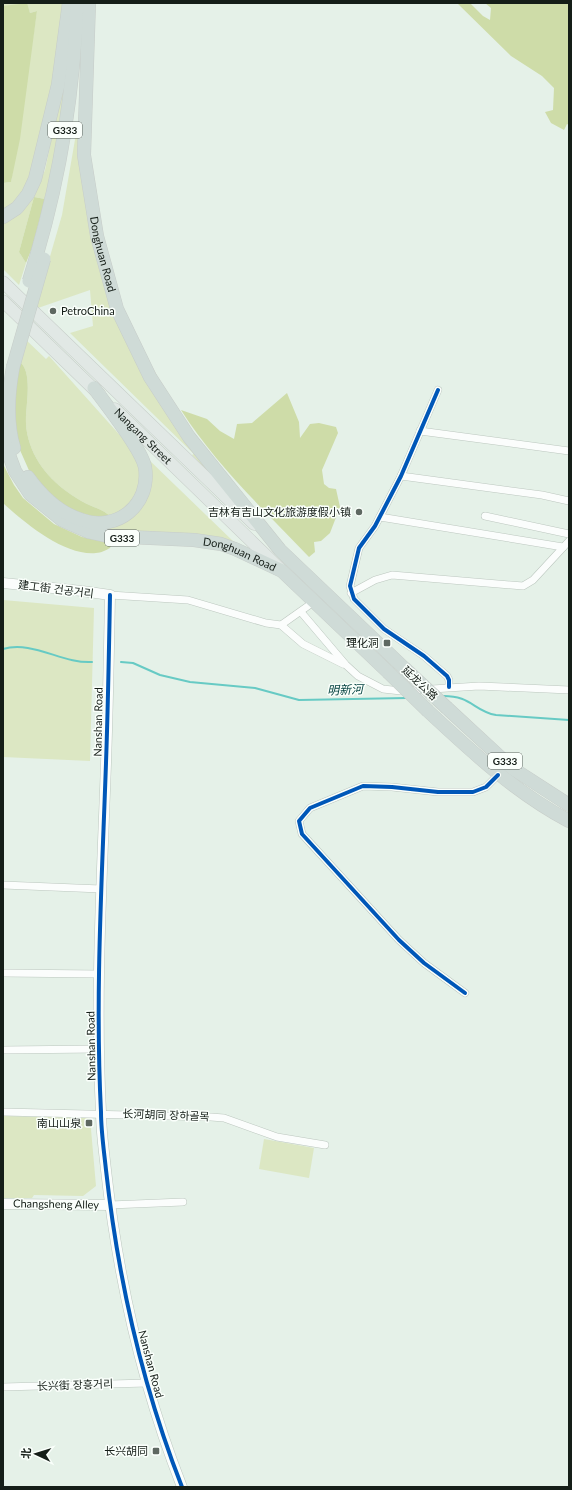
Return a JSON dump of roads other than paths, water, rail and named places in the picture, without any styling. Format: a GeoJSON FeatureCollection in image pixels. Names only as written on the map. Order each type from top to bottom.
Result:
{"type":"FeatureCollection","features":[{"type":"Feature","properties":{"kind":"highway"},"geometry":{"type":"LineString","coordinates":[[3,217],[17,208],[28,194],[35,179],[58,85],[69,3]]}},
{"type":"Feature","properties":{"kind":"highway","name":"G333"},"geometry":{"type":"LineString","coordinates":[[41,257],[68,108],[77,28],[77,3]]}},
{"type":"Feature","properties":{"kind":"highway","name":"Donghuan Road"},"geometry":{"type":"LineString","coordinates":[[89,3],[84,155],[97,236],[117,309],[150,377],[166,405],[189,437],[280,550]]}},
{"type":"Feature","properties":{"kind":"highway"},"geometry":{"type":"LineString","coordinates":[[3,378],[10,363],[68,157],[79,81],[86,58]]}},
{"type":"Feature","properties":{"kind":"highway"},"geometry":{"type":"LineString","coordinates":[[10,363],[10,434],[15,453],[24,471],[35,486],[61,510],[81,520],[103,524],[122,518],[134,509],[143,492],[145,474],[142,457],[94,388]]}},
{"type":"Feature","properties":{"kind":"highway","name":"Donghuan Road"},"geometry":{"type":"LineString","coordinates":[[3,439],[15,471],[30,494],[50,512],[74,526],[107,536],[178,538],[220,544],[235,549],[282,571]]}},
{"type":"Feature","properties":{"kind":"highway","name":"延龙公路"},"geometry":{"type":"LineString","coordinates":[[280,550],[512,768],[569,805]]}},
{"type":"Feature","properties":{"kind":"highway","name":"延龙公路"},"geometry":{"type":"LineString","coordinates":[[282,571],[428,711],[498,775],[539,803],[569,821]]}},
{"type":"Feature","properties":{"kind":"main road","name":"Nangang Street"},"geometry":{"type":"LineString","coordinates":[[3,282],[280,550]]}},
{"type":"Feature","properties":{"kind":"main road","name":"Nangang Street"},"geometry":{"type":"LineString","coordinates":[[3,301],[282,571]]}},
{"type":"Feature","properties":{"kind":"street"},"geometry":{"type":"LineString","coordinates":[[438,390],[401,476],[380,517],[359,548],[350,586],[351,593],[359,605],[384,629],[440,668],[449,680],[449,687]]}},
{"type":"Feature","properties":{"kind":"street"},"geometry":{"type":"LineString","coordinates":[[420,431],[569,451]]}},
{"type":"Feature","properties":{"kind":"street"},"geometry":{"type":"LineString","coordinates":[[401,476],[542,495],[569,501]]}},
{"type":"Feature","properties":{"kind":"street"},"geometry":{"type":"LineString","coordinates":[[485,516],[569,534]]}},
{"type":"Feature","properties":{"kind":"street"},"geometry":{"type":"LineString","coordinates":[[380,517],[563,547]]}},
{"type":"Feature","properties":{"kind":"street"},"geometry":{"type":"LineString","coordinates":[[351,593],[375,580],[392,575],[523,586],[533,580],[569,541]]}},
{"type":"Feature","properties":{"kind":"street","name":"建工街 건공거리"},"geometry":{"type":"LineString","coordinates":[[3,583],[110,595]]}},
{"type":"Feature","properties":{"kind":"street"},"geometry":{"type":"LineString","coordinates":[[110,595],[188,600],[281,625],[303,644],[346,665]]}},
{"type":"Feature","properties":{"kind":"street","name":"Nanshan Road"},"geometry":{"type":"LineString","coordinates":[[110,595],[99,974],[100,1113],[110,1205],[123,1285],[160,1429],[182,1487]]}},
{"type":"Feature","properties":{"kind":"street"},"geometry":{"type":"LineString","coordinates":[[281,625],[301,612],[314,601]]}},
{"type":"Feature","properties":{"kind":"street"},"geometry":{"type":"LineString","coordinates":[[301,612],[346,665],[365,680],[383,689],[392,691],[449,687],[504,686],[569,690]]}},
{"type":"Feature","properties":{"kind":"street"},"geometry":{"type":"LineString","coordinates":[[374,639],[384,629]]}},
{"type":"Feature","properties":{"kind":"street"},"geometry":{"type":"LineString","coordinates":[[465,993],[424,962],[399,940],[302,834],[299,821],[310,808],[363,786],[392,787],[438,792],[473,792],[486,787],[498,775]]}},
{"type":"Feature","properties":{"kind":"street"},"geometry":{"type":"LineString","coordinates":[[3,885],[101,889]]}},
{"type":"Feature","properties":{"kind":"street"},"geometry":{"type":"LineString","coordinates":[[3,973],[99,974]]}},
{"type":"Feature","properties":{"kind":"street"},"geometry":{"type":"LineString","coordinates":[[3,1050],[99,1049]]}},
{"type":"Feature","properties":{"kind":"street","name":"长河胡同 장하골목"},"geometry":{"type":"LineString","coordinates":[[3,1112],[100,1113],[224,1118],[277,1137],[325,1145]]}},
{"type":"Feature","properties":{"kind":"street"},"geometry":{"type":"LineString","coordinates":[[110,1205],[183,1202]]}},
{"type":"Feature","properties":{"kind":"street","name":"Changsheng Alley"},"geometry":{"type":"LineString","coordinates":[[3,1204],[110,1205]]}},
{"type":"Feature","properties":{"kind":"street","name":"长兴街 장흥거리"},"geometry":{"type":"LineString","coordinates":[[3,1387],[147,1383]]}},
{"type":"Feature","properties":{"kind":"waterway","name":"明新河"},"geometry":{"type":"LineString","coordinates":[[3,649],[14,647],[25,648],[70,660],[92,662]]}},
{"type":"Feature","properties":{"kind":"waterway","name":"明新河"},"geometry":{"type":"LineString","coordinates":[[121,662],[133,663],[160,675],[190,682],[255,688],[299,700],[407,698]]}},
{"type":"Feature","properties":{"kind":"waterway","name":"明新河"},"geometry":{"type":"LineString","coordinates":[[441,696],[459,698],[488,713],[496,715],[569,720]]}},
{"type":"Feature","properties":{"kind":"place","name":"PetroChina"},"geometry":{"type":"Point","coordinates":[53,311]}},
{"type":"Feature","properties":{"kind":"place","name":"吉林有吉山文化旅游度假小镇"},"geometry":{"type":"Point","coordinates":[359,512]}},
{"type":"Feature","properties":{"kind":"place","name":"理化洞"},"geometry":{"type":"Point","coordinates":[387,643]}},
{"type":"Feature","properties":{"kind":"place","name":"南山山泉"},"geometry":{"type":"Point","coordinates":[89,1123]}},
{"type":"Feature","properties":{"kind":"place","name":"长兴胡同"},"geometry":{"type":"Point","coordinates":[156,1451]}}]}
